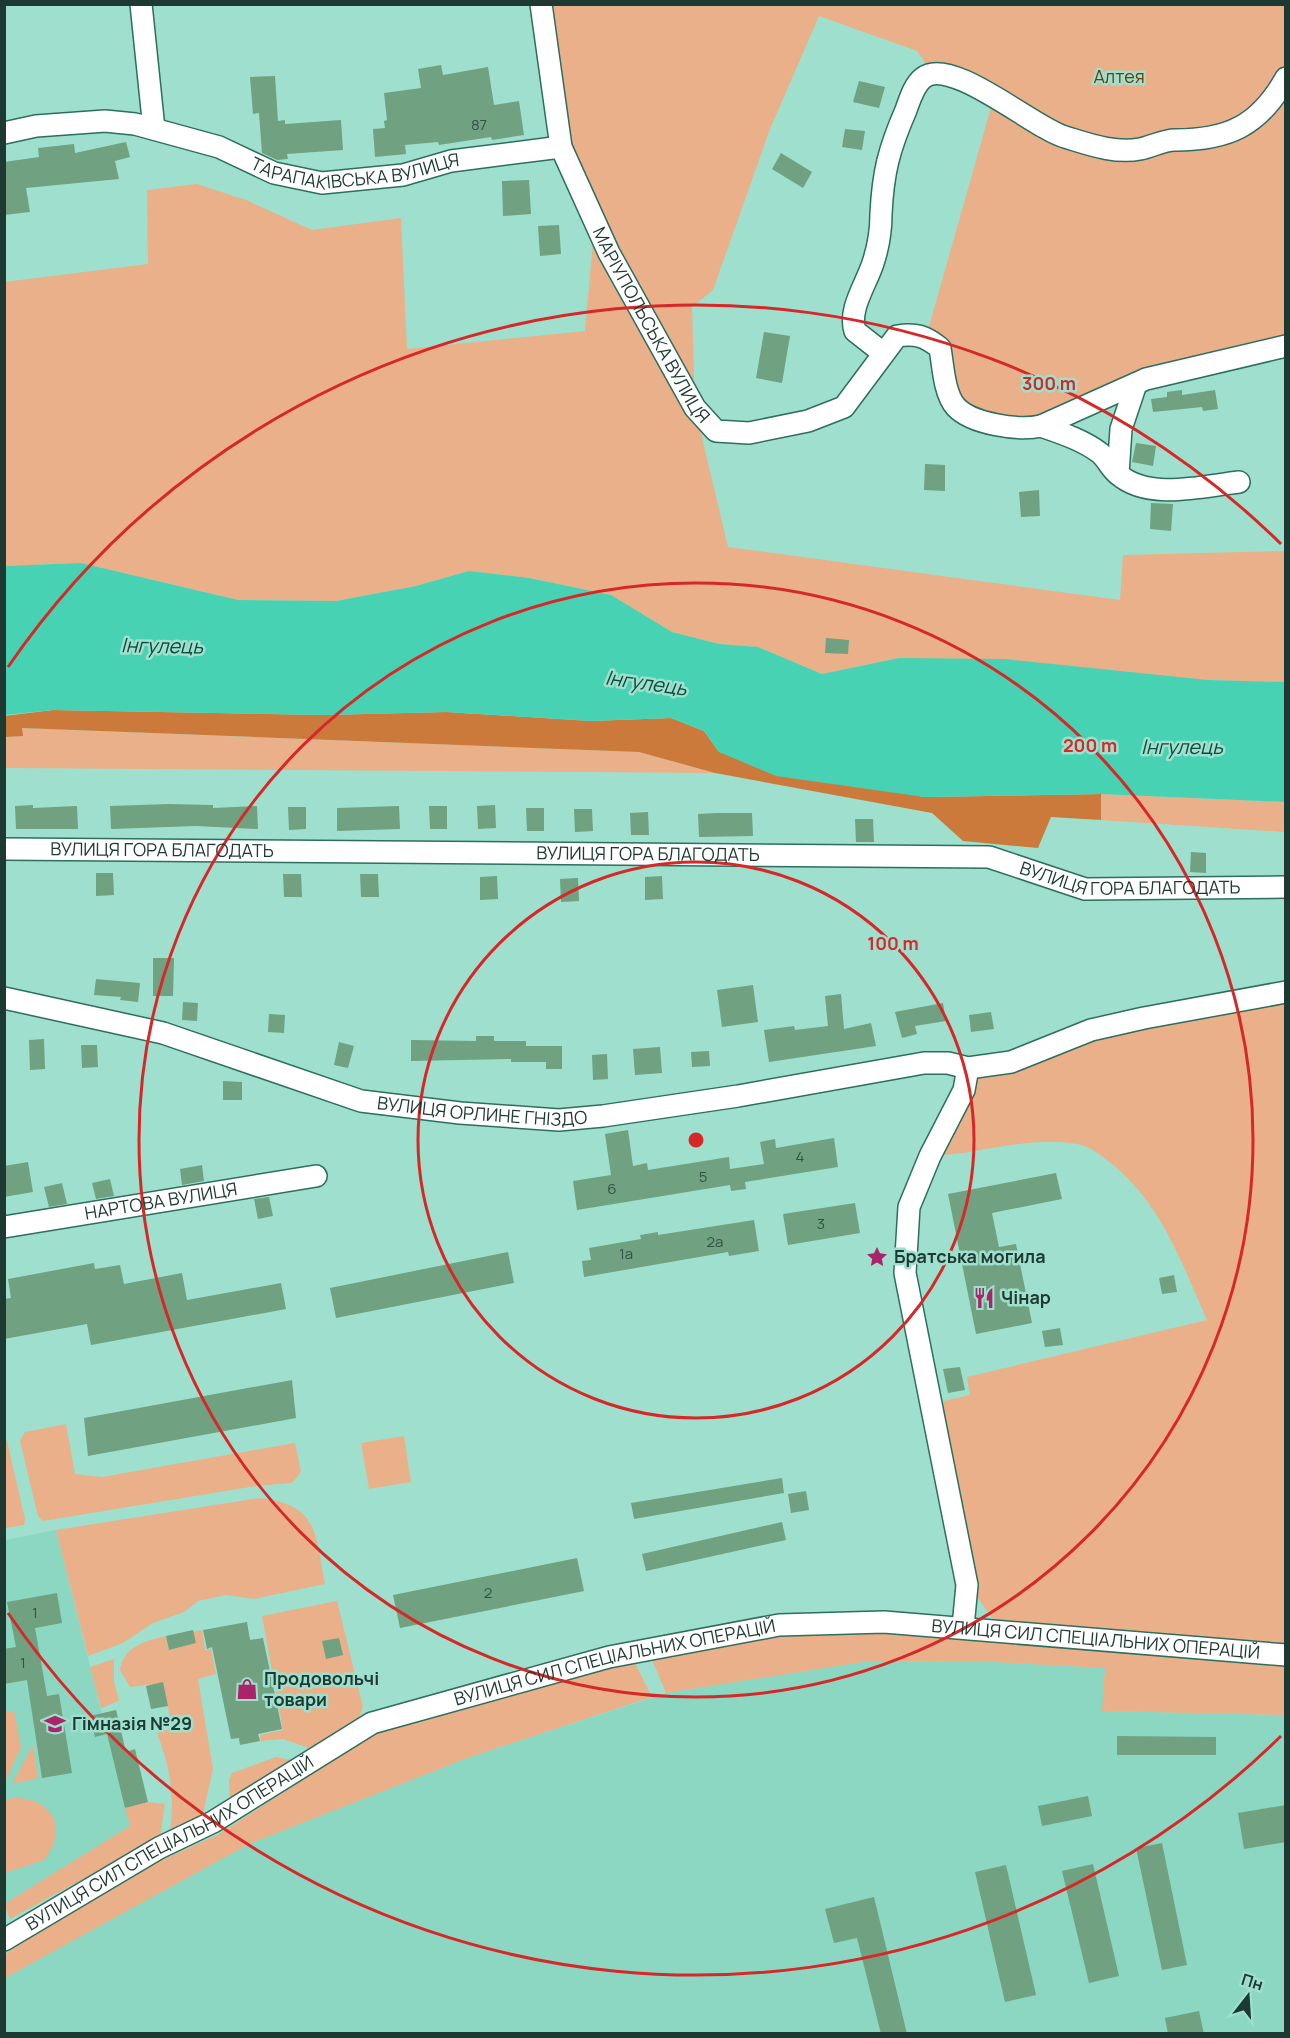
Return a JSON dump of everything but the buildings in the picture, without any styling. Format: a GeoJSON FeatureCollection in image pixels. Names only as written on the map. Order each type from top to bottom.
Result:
{"type":"FeatureCollection","features":[{"type":"Feature","properties":{"kind":"street"},"geometry":{"type":"LineString","coordinates":[[141,4],[154,129]]}},
{"type":"Feature","properties":{"kind":"street"},"geometry":{"type":"LineString","coordinates":[[541,4],[561,147]]}},
{"type":"Feature","properties":{"kind":"street"},"geometry":{"type":"LineString","coordinates":[[883,353],[855,331],[853,314],[868,279],[878,244],[888,153],[914,90],[923,77],[934,74],[949,76],[994,97],[1040,127],[1062,137],[1124,151],[1146,148],[1168,140],[1207,138],[1237,130],[1249,124],[1286,78]]}},
{"type":"Feature","properties":{"kind":"street","name":"ТАРАПАКІВСЬКА ВУЛИЦЯ"},"geometry":{"type":"LineString","coordinates":[[4,133],[36,126],[105,121],[154,129],[219,147],[274,173],[322,183],[403,175],[451,161],[561,147]]}},
{"type":"Feature","properties":{"kind":"street","name":"МАРІУПОЛЬСЬКА ВУЛИЦЯ"},"geometry":{"type":"LineString","coordinates":[[561,147],[609,253],[694,408],[716,431],[749,433],[808,421],[844,407],[897,336],[913,333],[926,337],[940,348],[948,387],[955,406],[970,417],[1025,429],[1041,426],[1136,384],[1219,360],[1286,346]]}},
{"type":"Feature","properties":{"kind":"street"},"geometry":{"type":"LineString","coordinates":[[1118,474],[1121,429],[1136,384]]}},
{"type":"Feature","properties":{"kind":"street"},"geometry":{"type":"LineString","coordinates":[[1041,426],[1090,446],[1106,459],[1118,474],[1143,486],[1169,489],[1239,482]]}},
{"type":"Feature","properties":{"kind":"street","name":"ВУЛИЦЯ ГОРА БЛАГОДАТЬ"},"geometry":{"type":"LineString","coordinates":[[4,849],[989,857],[1085,889],[1286,887]]}},
{"type":"Feature","properties":{"kind":"street","name":"ВУЛИЦЯ ОРЛИНЕ ГНІЗДО"},"geometry":{"type":"LineString","coordinates":[[4,998],[163,1033],[361,1101],[460,1113],[559,1120],[603,1116],[738,1096],[924,1063],[948,1063],[968,1068],[1011,1062],[1091,1030],[1286,992]]}},
{"type":"Feature","properties":{"kind":"street"},"geometry":{"type":"LineString","coordinates":[[963,1627],[967,1586],[905,1274],[909,1208],[930,1156],[963,1090],[968,1068]]}},
{"type":"Feature","properties":{"kind":"street","name":"НАРТОВА ВУЛИЦЯ"},"geometry":{"type":"LineString","coordinates":[[4,1227],[316,1176]]}},
{"type":"Feature","properties":{"kind":"street","name":"ВУЛИЦЯ СИЛ СПЕЦІАЛЬНИХ ОПЕРАЦІЙ"},"geometry":{"type":"LineString","coordinates":[[4,1940],[159,1848],[213,1822],[372,1723],[609,1657],[779,1625],[884,1622],[1286,1655]]}},
{"type":"Feature","properties":{"kind":"shaded area"},"geometry":{"type":"Polygon","coordinates":[[[53,710],[325,715],[446,712],[591,721],[671,718],[704,731],[719,752],[924,797],[1101,794],[1101,820],[1051,817],[1038,848],[963,841],[932,813],[715,773],[639,752],[22,728],[23,736],[5,737],[4,716],[53,710]]]}},
{"type":"Feature","properties":{"kind":"shaded area","name":"Гімназія №29"},"geometry":{"type":"Polygon","coordinates":[[[56,1530],[130,1826],[5,1904],[5,1540],[56,1530]]]}},
{"type":"Feature","properties":{"kind":"shaded area"},"geometry":{"type":"Polygon","coordinates":[[[976,1661],[1105,1668],[1103,1711],[1285,1715],[1285,2033],[5,2034],[4,1978],[249,1844],[470,1757],[666,1693],[863,1662],[976,1661]]]}},
{"type":"Feature","properties":{"kind":"green space","name":"Алтея"},"geometry":{"type":"Polygon","coordinates":[[[541,5],[1285,5],[1285,346],[1219,360],[1041,426],[970,417],[926,337],[994,97],[934,74],[917,51],[819,16],[770,129],[713,290],[692,307],[695,408],[728,547],[1120,600],[1123,555],[1285,551],[1285,682],[1208,680],[899,658],[822,674],[758,647],[719,644],[672,632],[611,595],[529,578],[469,571],[416,586],[336,601],[238,600],[81,563],[5,566],[4,282],[148,264],[147,190],[197,184],[246,200],[312,230],[401,218],[407,349],[585,331],[595,218],[561,147],[541,5]]]}},
{"type":"Feature","properties":{"kind":"green space"},"geometry":{"type":"Polygon","coordinates":[[[21,728],[639,752],[715,773],[5,768],[4,737],[22,736],[21,728]]]}},
{"type":"Feature","properties":{"kind":"green space"},"geometry":{"type":"Polygon","coordinates":[[[1101,794],[1285,802],[1285,832],[1101,820],[1101,794]]]}},
{"type":"Feature","properties":{"kind":"green space"},"geometry":{"type":"Polygon","coordinates":[[[1285,992],[1285,1649],[1019,1627],[992,1618],[978,1598],[939,1402],[970,1395],[967,1377],[1207,1320],[1179,1256],[1158,1217],[1130,1180],[1091,1149],[1077,1144],[1041,1142],[930,1156],[968,1068],[1091,1030],[1285,992]]]}},
{"type":"Feature","properties":{"kind":"green space"},"geometry":{"type":"Polygon","coordinates":[[[66,1424],[75,1474],[102,1477],[295,1443],[301,1472],[292,1483],[256,1486],[43,1521],[38,1516],[20,1441],[25,1432],[66,1424]]]}},
{"type":"Feature","properties":{"kind":"green space"},"geometry":{"type":"Polygon","coordinates":[[[404,1436],[411,1482],[369,1489],[361,1443],[404,1436]]]}},
{"type":"Feature","properties":{"kind":"green space"},"geometry":{"type":"Polygon","coordinates":[[[4,1439],[7,1441],[25,1519],[24,1525],[5,1528],[4,1439]]]}},
{"type":"Feature","properties":{"kind":"green space"},"geometry":{"type":"Polygon","coordinates":[[[259,1498],[279,1501],[293,1507],[311,1524],[316,1536],[325,1584],[254,1599],[226,1595],[198,1601],[184,1612],[153,1623],[123,1643],[88,1656],[56,1530],[259,1498]]]}},
{"type":"Feature","properties":{"kind":"green space"},"geometry":{"type":"Polygon","coordinates":[[[337,1601],[363,1707],[356,1726],[314,1750],[283,1739],[261,1741],[260,1735],[283,1730],[262,1616],[337,1601]]]}},
{"type":"Feature","properties":{"kind":"green space"},"geometry":{"type":"Polygon","coordinates":[[[885,1629],[1285,1664],[1285,1715],[1102,1711],[1105,1668],[976,1661],[863,1662],[666,1693],[650,1655],[780,1632],[885,1629]]]}},
{"type":"Feature","properties":{"kind":"green space"},"geometry":{"type":"Polygon","coordinates":[[[202,1630],[205,1650],[211,1649],[216,1674],[198,1679],[213,1769],[203,1814],[170,1832],[172,1806],[170,1782],[157,1733],[172,1728],[163,1683],[130,1687],[120,1670],[126,1655],[143,1643],[166,1636],[169,1650],[196,1643],[193,1632],[202,1630]]]}},
{"type":"Feature","properties":{"kind":"green space"},"geometry":{"type":"Polygon","coordinates":[[[114,1659],[114,1682],[119,1701],[101,1708],[90,1667],[114,1659]]]}},
{"type":"Feature","properties":{"kind":"green space"},"geometry":{"type":"Polygon","coordinates":[[[634,1661],[652,1697],[470,1757],[249,1844],[5,1978],[5,1954],[88,1900],[160,1861],[219,1834],[375,1733],[609,1666],[634,1661]]]}},
{"type":"Feature","properties":{"kind":"green space"},"geometry":{"type":"Polygon","coordinates":[[[14,1711],[21,1747],[5,1782],[5,1712],[14,1711]]]}},
{"type":"Feature","properties":{"kind":"green space"},"geometry":{"type":"Polygon","coordinates":[[[33,1745],[38,1778],[12,1784],[33,1745]]]}},
{"type":"Feature","properties":{"kind":"green space"},"geometry":{"type":"Polygon","coordinates":[[[276,1757],[297,1761],[230,1798],[229,1780],[232,1773],[276,1757]]]}},
{"type":"Feature","properties":{"kind":"green space"},"geometry":{"type":"Polygon","coordinates":[[[28,1799],[47,1809],[56,1827],[55,1837],[44,1860],[5,1873],[5,1800],[28,1799]]]}},
{"type":"Feature","properties":{"kind":"green space"},"geometry":{"type":"Polygon","coordinates":[[[148,1802],[165,1804],[160,1837],[10,1919],[4,1904],[130,1826],[125,1808],[148,1802]]]}},
{"type":"Feature","properties":{"kind":"water","name":"Інгулець"},"geometry":{"type":"Polygon","coordinates":[[[81,563],[238,600],[336,601],[416,586],[469,571],[529,578],[611,595],[672,632],[719,644],[758,647],[822,674],[899,658],[1004,659],[1208,680],[1285,682],[1285,802],[1101,794],[924,797],[776,776],[719,752],[704,731],[671,718],[591,721],[446,712],[325,715],[53,710],[5,715],[5,566],[81,563]]]}},
{"type":"Feature","properties":{"kind":"place","name":"Братська могила"},"geometry":{"type":"Point","coordinates":[877,1257]}},
{"type":"Feature","properties":{"kind":"place","name":"Чінар"},"geometry":{"type":"Point","coordinates":[984,1298]}},
{"type":"Feature","properties":{"kind":"place","name":"Продовольчі товари"},"geometry":{"type":"Point","coordinates":[247,1689]}},
{"type":"Feature","properties":{"kind":"place","name":"Гімназія №29"},"geometry":{"type":"Point","coordinates":[55,1724]}}]}
